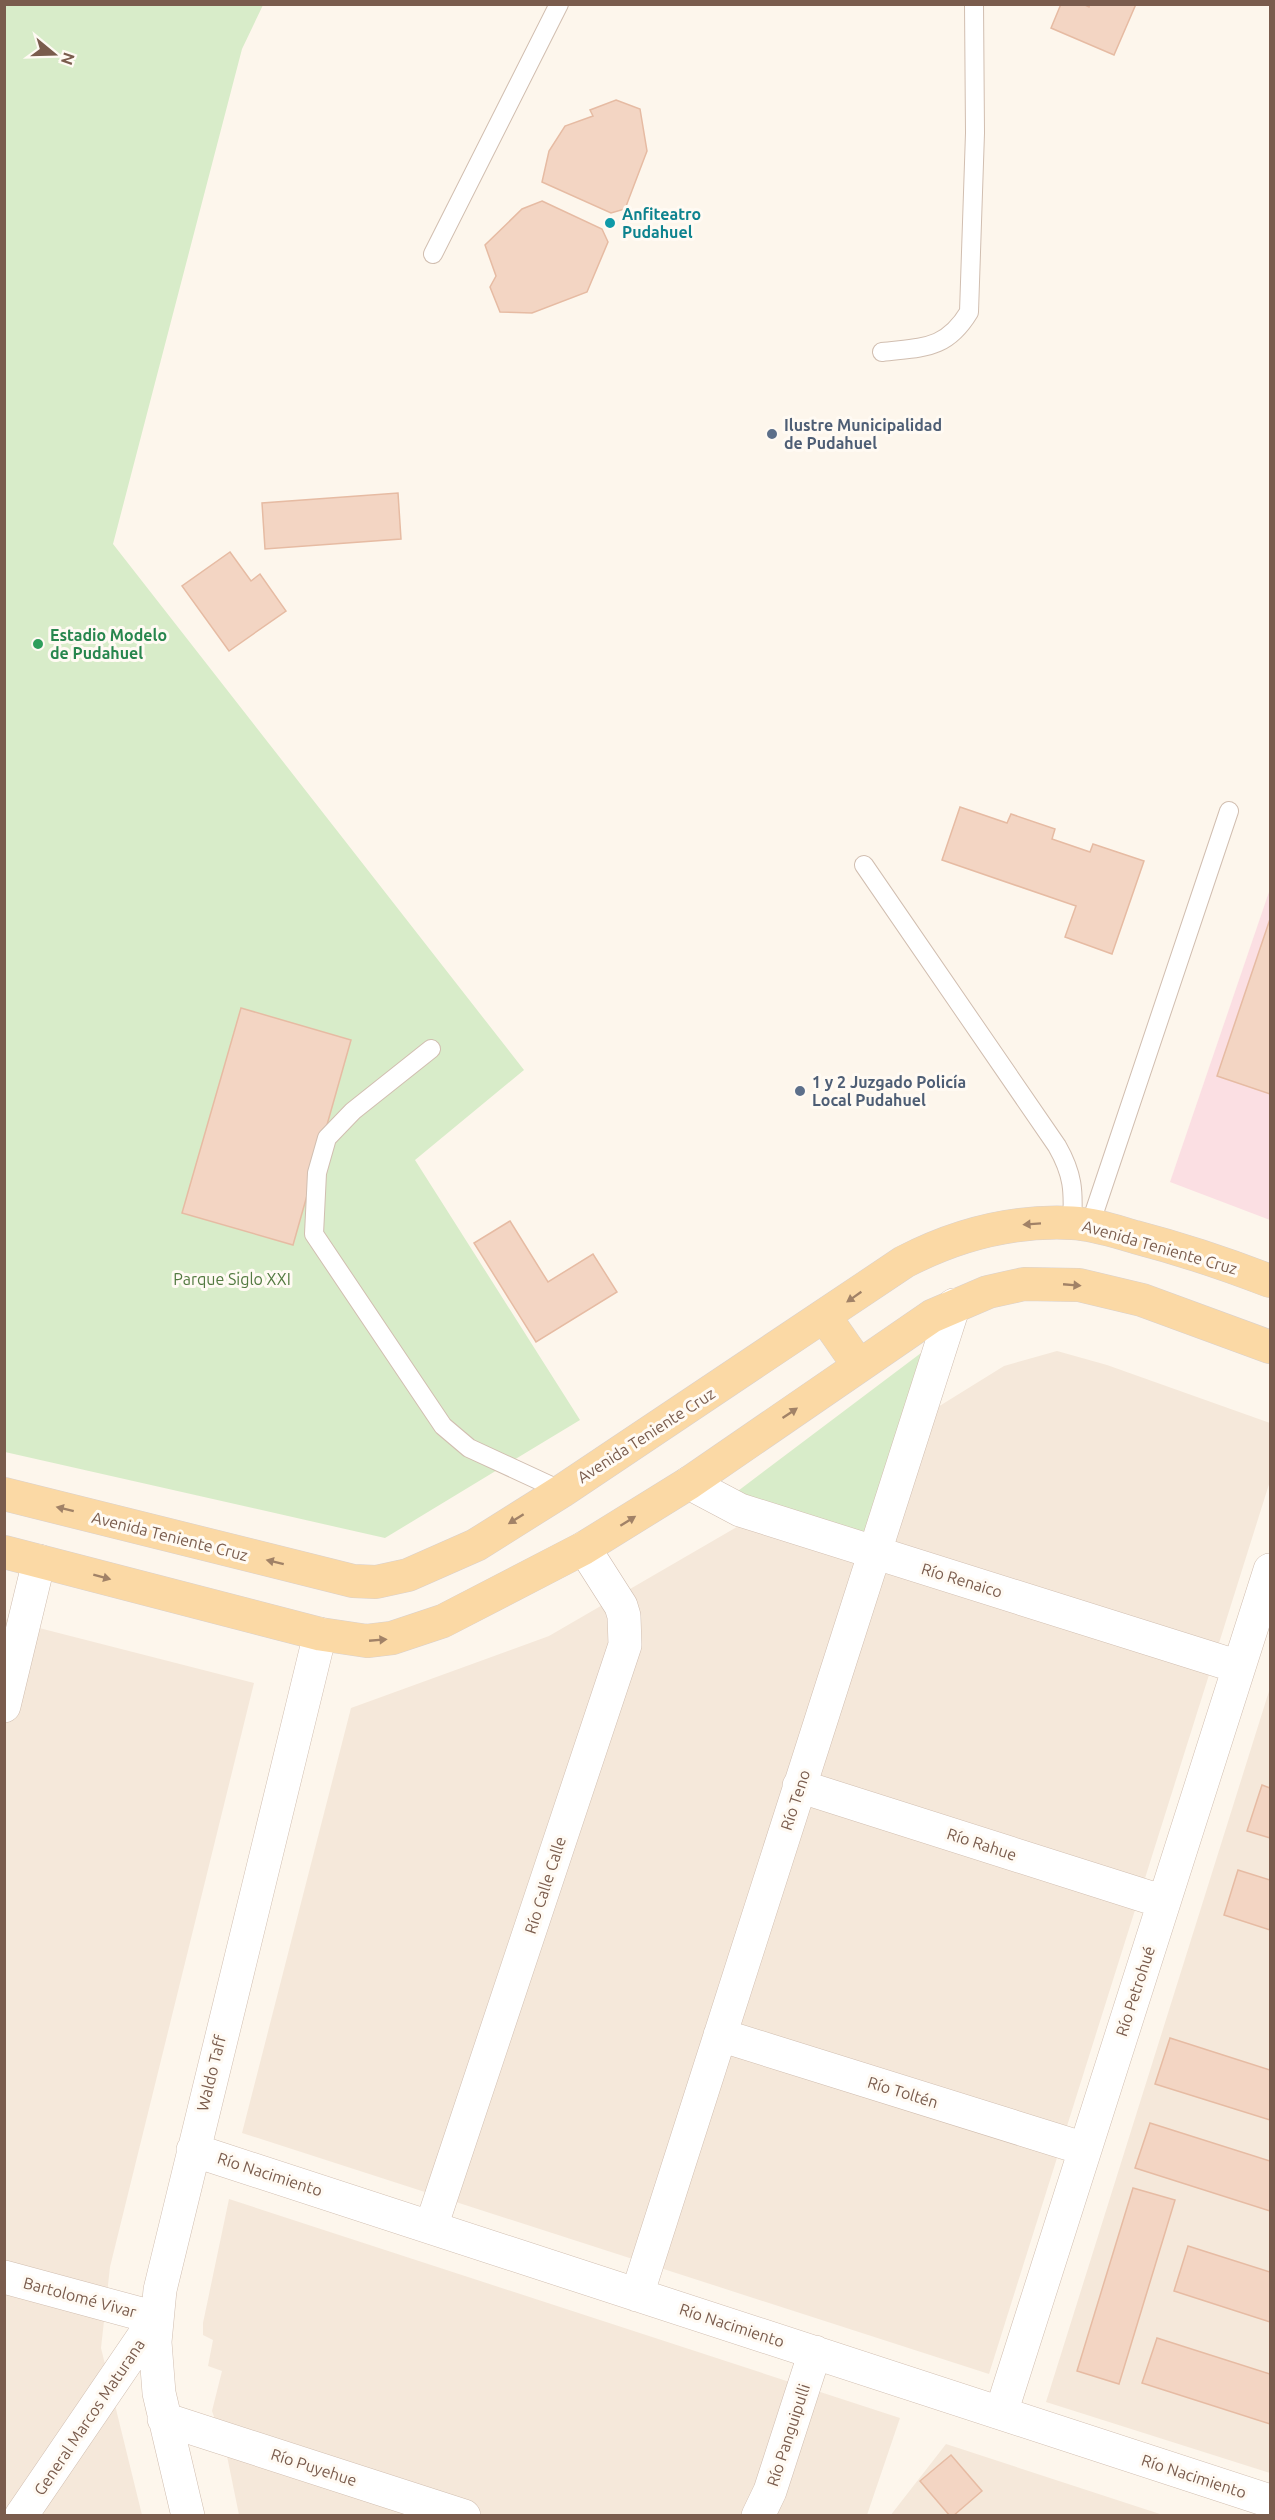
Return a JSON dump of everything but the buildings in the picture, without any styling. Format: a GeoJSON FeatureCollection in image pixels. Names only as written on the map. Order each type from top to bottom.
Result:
{"type":"FeatureCollection","features":[{"type":"Feature","properties":{"kind":"main road","name":"Avenida Teniente Cruz"},"geometry":{"type":"LineString","coordinates":[[4,1494],[353,1581],[376,1582],[408,1575],[476,1545],[562,1491],[904,1262],[939,1245],[980,1232],[1006,1227],[1081,1224],[1178,1249],[1270,1281]]}},
{"type":"Feature","properties":{"kind":"main road"},"geometry":{"type":"LineString","coordinates":[[4,1552],[320,1634],[367,1641],[392,1638],[416,1632],[443,1621],[584,1548],[689,1483],[932,1317],[954,1305],[1006,1287],[1051,1283],[1079,1285],[1142,1300],[1270,1347]]}},
{"type":"Feature","properties":{"kind":"main road"},"geometry":{"type":"LineString","coordinates":[[825,1317],[859,1366]]}},
{"type":"Feature","properties":{"kind":"street","name":"Río Teno"},"geometry":{"type":"LineString","coordinates":[[638,2295],[954,1305]]}},
{"type":"Feature","properties":{"kind":"street","name":"Río Renaico"},"geometry":{"type":"LineString","coordinates":[[689,1483],[740,1510],[1239,1667]]}},
{"type":"Feature","properties":{"kind":"street","name":"Río Calle Calle"},"geometry":{"type":"LineString","coordinates":[[430,2227],[625,1645],[624,1616],[621,1606],[584,1548]]}},
{"type":"Feature","properties":{"kind":"street"},"geometry":{"type":"LineString","coordinates":[[4,1706],[39,1561]]}},
{"type":"Feature","properties":{"kind":"street","name":"Río Petrohué"},"geometry":{"type":"LineString","coordinates":[[1001,2413],[1270,1570]]}},
{"type":"Feature","properties":{"kind":"street","name":"Waldo Taff"},"geometry":{"type":"LineString","coordinates":[[188,2516],[164,2419],[156,2367],[156,2318],[165,2262],[320,1634]]}},
{"type":"Feature","properties":{"kind":"street","name":"Río Rahue"},"geometry":{"type":"LineString","coordinates":[[799,1786],[1164,1902]]}},
{"type":"Feature","properties":{"kind":"street","name":"Río Toltén"},"geometry":{"type":"LineString","coordinates":[[720,2035],[1085,2149]]}},
{"type":"Feature","properties":{"kind":"street","name":"Río Nacimiento"},"geometry":{"type":"LineString","coordinates":[[193,2150],[1270,2501]]}},
{"type":"Feature","properties":{"kind":"street","name":"Bartolomé Vivar"},"geometry":{"type":"LineString","coordinates":[[4,2277],[156,2318]]}},
{"type":"Feature","properties":{"kind":"street","name":"General Marcos Maturana"},"geometry":{"type":"LineString","coordinates":[[21,2516],[156,2318]]}},
{"type":"Feature","properties":{"kind":"street","name":"Río Panguipulli"},"geometry":{"type":"LineString","coordinates":[[758,2516],[770,2491],[815,2352]]}},
{"type":"Feature","properties":{"kind":"street","name":"Río Puyehue"},"geometry":{"type":"LineString","coordinates":[[164,2419],[464,2516]]}},
{"type":"Feature","properties":{"kind":"lane"},"geometry":{"type":"LineString","coordinates":[[433,254],[559,4]]}},
{"type":"Feature","properties":{"kind":"lane"},"geometry":{"type":"LineString","coordinates":[[882,352],[936,345],[959,328],[969,312],[975,133],[974,4]]}},
{"type":"Feature","properties":{"kind":"lane"},"geometry":{"type":"LineString","coordinates":[[1081,1224],[1229,811]]}},
{"type":"Feature","properties":{"kind":"lane"},"geometry":{"type":"LineString","coordinates":[[864,865],[1057,1146],[1068,1165],[1073,1181],[1081,1224]]}},
{"type":"Feature","properties":{"kind":"lane"},"geometry":{"type":"LineString","coordinates":[[431,1049],[353,1111],[327,1138],[317,1173],[314,1234],[443,1426],[469,1448],[562,1491]]}},
{"type":"Feature","properties":{"kind":"shaded area"},"geometry":{"type":"Polygon","coordinates":[[[1270,889],[1270,1220],[1170,1182],[1270,889]]]}},
{"type":"Feature","properties":{"kind":"shaded area"},"geometry":{"type":"Polygon","coordinates":[[[1057,1351],[1107,1365],[1270,1423],[1270,1481],[989,2374],[242,2133],[351,1708],[549,1636],[854,1459],[1004,1366],[1057,1351]]]}},
{"type":"Feature","properties":{"kind":"shaded area"},"geometry":{"type":"Polygon","coordinates":[[[4,1619],[254,1683],[110,2267],[101,2348],[142,2515],[5,2515],[4,1619]]]}},
{"type":"Feature","properties":{"kind":"shaded area"},"geometry":{"type":"Polygon","coordinates":[[[1270,1688],[1270,2473],[1046,2402],[1270,1688]]]}},
{"type":"Feature","properties":{"kind":"shaded area"},"geometry":{"type":"Polygon","coordinates":[[[229,2199],[900,2418],[867,2515],[239,2515],[226,2451],[212,2411],[222,2371],[208,2366],[213,2340],[203,2335],[203,2323],[229,2199]]]}},
{"type":"Feature","properties":{"kind":"shaded area"},"geometry":{"type":"Polygon","coordinates":[[[946,2444],[1163,2515],[890,2516],[946,2444]]]}},
{"type":"Feature","properties":{"kind":"green space","name":"Parque Siglo XXI"},"geometry":{"type":"Polygon","coordinates":[[[5,5],[263,5],[242,49],[113,544],[524,1070],[415,1160],[580,1420],[385,1538],[5,1452],[5,5]]]}},
{"type":"Feature","properties":{"kind":"green space"},"geometry":{"type":"Polygon","coordinates":[[[921,1353],[866,1539],[730,1497],[921,1353]]]}},
{"type":"Feature","properties":{"kind":"place","name":"Anfiteatro Pudahuel"},"geometry":{"type":"Point","coordinates":[610,223]}},
{"type":"Feature","properties":{"kind":"place","name":"Ilustre Municipalidad de Pudahuel"},"geometry":{"type":"Point","coordinates":[772,434]}},
{"type":"Feature","properties":{"kind":"place","name":"Estadio Modelo de Pudahuel"},"geometry":{"type":"Point","coordinates":[38,644]}},
{"type":"Feature","properties":{"kind":"place","name":"1 y 2 Juzgado Policía Local Pudahuel"},"geometry":{"type":"Point","coordinates":[800,1091]}}]}
